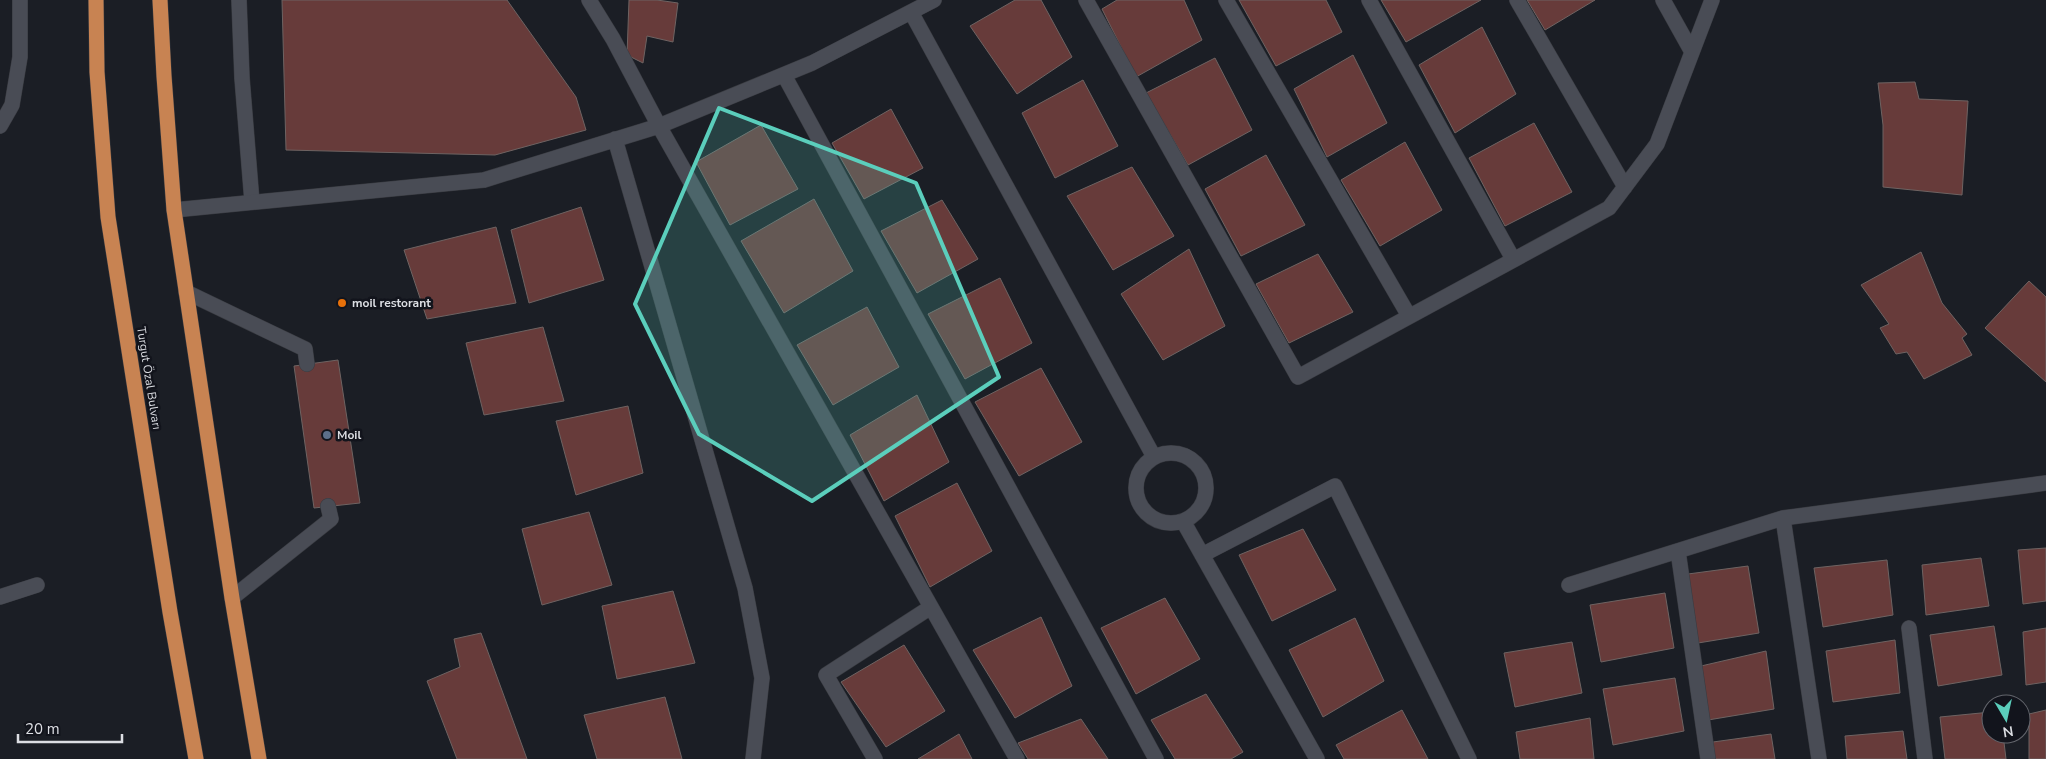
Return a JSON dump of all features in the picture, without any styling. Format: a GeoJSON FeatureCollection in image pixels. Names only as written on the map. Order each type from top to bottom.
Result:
{"type":"FeatureCollection","features":[{"type":"Feature","properties":{"kind":"highway","name":"Turgut Özal Bulvarı"},"geometry":{"type":"LineString","coordinates":[[96,0],[97,72],[108,217],[196,759]]}},
{"type":"Feature","properties":{"kind":"highway"},"geometry":{"type":"LineString","coordinates":[[160,0],[174,210],[232,598],[259,759]]}},
{"type":"Feature","properties":{"kind":"street"},"geometry":{"type":"LineString","coordinates":[[0,126],[12,105],[20,57],[20,0]]}},
{"type":"Feature","properties":{"kind":"street"},"geometry":{"type":"LineString","coordinates":[[239,0],[242,78],[252,202]]}},
{"type":"Feature","properties":{"kind":"street"},"geometry":{"type":"LineString","coordinates":[[589,0],[613,39],[659,126],[1017,759]]}},
{"type":"Feature","properties":{"kind":"street"},"geometry":{"type":"LineString","coordinates":[[174,210],[484,180],[659,126],[812,64],[934,0]]}},
{"type":"Feature","properties":{"kind":"street"},"geometry":{"type":"LineString","coordinates":[[1086,0],[1298,377],[1608,208],[1657,144],[1712,0]]}},
{"type":"Feature","properties":{"kind":"street"},"geometry":{"type":"LineString","coordinates":[[1226,0],[1409,316]]}},
{"type":"Feature","properties":{"kind":"street"},"geometry":{"type":"LineString","coordinates":[[1369,0],[1513,259]]}},
{"type":"Feature","properties":{"kind":"street"},"geometry":{"type":"LineString","coordinates":[[1517,0],[1624,186]]}},
{"type":"Feature","properties":{"kind":"street"},"geometry":{"type":"LineString","coordinates":[[1663,0],[1692,52]]}},
{"type":"Feature","properties":{"kind":"street"},"geometry":{"type":"LineString","coordinates":[[912,12],[1154,457]]}},
{"type":"Feature","properties":{"kind":"street"},"geometry":{"type":"LineString","coordinates":[[784,75],[1156,759]]}},
{"type":"Feature","properties":{"kind":"street"},"geometry":{"type":"LineString","coordinates":[[615,139],[745,588],[762,678],[753,759]]}},
{"type":"Feature","properties":{"kind":"street"},"geometry":{"type":"LineString","coordinates":[[186,292],[305,348],[307,364]]}},
{"type":"Feature","properties":{"kind":"street"},"geometry":{"type":"LineString","coordinates":[[1165,452],[1177,452],[1188,456],[1197,463],[1204,473],[1207,484],[1206,496],[1202,507],[1193,516],[1183,521],[1171,523],[1160,521],[1150,516],[1139,502],[1136,485],[1138,474],[1144,464],[1154,457],[1165,452]]}},
{"type":"Feature","properties":{"kind":"street"},"geometry":{"type":"LineString","coordinates":[[1569,585],[1783,518],[2046,483]]}},
{"type":"Feature","properties":{"kind":"street"},"geometry":{"type":"LineString","coordinates":[[1202,555],[1335,486],[1469,759]]}},
{"type":"Feature","properties":{"kind":"street"},"geometry":{"type":"LineString","coordinates":[[232,598],[331,518],[328,506]]}},
{"type":"Feature","properties":{"kind":"street"},"geometry":{"type":"LineString","coordinates":[[1783,518],[1819,759]]}},
{"type":"Feature","properties":{"kind":"street"},"geometry":{"type":"LineString","coordinates":[[1183,521],[1317,759]]}},
{"type":"Feature","properties":{"kind":"street"},"geometry":{"type":"LineString","coordinates":[[1678,551],[1708,759]]}},
{"type":"Feature","properties":{"kind":"street"},"geometry":{"type":"LineString","coordinates":[[0,597],[37,585]]}},
{"type":"Feature","properties":{"kind":"street"},"geometry":{"type":"LineString","coordinates":[[875,759],[826,675],[931,607]]}},
{"type":"Feature","properties":{"kind":"street"},"geometry":{"type":"LineString","coordinates":[[1909,628],[1925,759]]}},
{"type":"Feature","properties":{"kind":"highlighted area"},"geometry":{"type":"Polygon","coordinates":[[[719,108],[916,183],[999,377],[812,501],[699,434],[635,304],[719,108]]]}},
{"type":"Feature","properties":{"kind":"building"},"geometry":{"type":"Polygon","coordinates":[[[282,0],[507,0],[576,97],[586,130],[495,155],[286,150],[282,0]]]}},
{"type":"Feature","properties":{"kind":"building"},"geometry":{"type":"Polygon","coordinates":[[[629,0],[657,0],[678,3],[673,42],[647,36],[643,63],[627,55],[629,0]]]}},
{"type":"Feature","properties":{"kind":"building"},"geometry":{"type":"Polygon","coordinates":[[[1015,0],[1041,0],[1072,57],[1017,94],[970,26],[1015,0]]]}},
{"type":"Feature","properties":{"kind":"building"},"geometry":{"type":"Polygon","coordinates":[[[1117,0],[1184,0],[1202,40],[1136,77],[1102,9],[1117,0]]]}},
{"type":"Feature","properties":{"kind":"building"},"geometry":{"type":"Polygon","coordinates":[[[1239,0],[1326,0],[1342,32],[1276,66],[1239,0]]]}},
{"type":"Feature","properties":{"kind":"building"},"geometry":{"type":"Polygon","coordinates":[[[1381,0],[1481,0],[1406,42],[1381,0]]]}},
{"type":"Feature","properties":{"kind":"building"},"geometry":{"type":"Polygon","coordinates":[[[1527,0],[1595,0],[1545,30],[1527,0]]]}},
{"type":"Feature","properties":{"kind":"building"},"geometry":{"type":"Polygon","coordinates":[[[1482,27],[1516,94],[1455,133],[1419,65],[1482,27]]]}},
{"type":"Feature","properties":{"kind":"building"},"geometry":{"type":"Polygon","coordinates":[[[1353,55],[1387,123],[1327,157],[1294,89],[1353,55]]]}},
{"type":"Feature","properties":{"kind":"building"},"geometry":{"type":"Polygon","coordinates":[[[1215,58],[1252,130],[1188,165],[1146,93],[1215,58]]]}},
{"type":"Feature","properties":{"kind":"building"},"geometry":{"type":"Polygon","coordinates":[[[1083,80],[1118,146],[1055,178],[1022,113],[1083,80]]]}},
{"type":"Feature","properties":{"kind":"building"},"geometry":{"type":"Polygon","coordinates":[[[1915,82],[1919,99],[1968,101],[1962,195],[1883,187],[1883,125],[1878,83],[1915,82]]]}},
{"type":"Feature","properties":{"kind":"building"},"geometry":{"type":"Polygon","coordinates":[[[891,109],[923,168],[864,199],[832,143],[891,109]]]}},
{"type":"Feature","properties":{"kind":"building"},"geometry":{"type":"Polygon","coordinates":[[[1534,123],[1572,192],[1505,226],[1469,158],[1534,123]]]}},
{"type":"Feature","properties":{"kind":"building"},"geometry":{"type":"Polygon","coordinates":[[[761,125],[798,189],[730,225],[696,162],[761,125]]]}},
{"type":"Feature","properties":{"kind":"building"},"geometry":{"type":"Polygon","coordinates":[[[1405,142],[1442,210],[1380,246],[1341,180],[1405,142]]]}},
{"type":"Feature","properties":{"kind":"building"},"geometry":{"type":"Polygon","coordinates":[[[1266,155],[1305,225],[1241,256],[1205,189],[1266,155]]]}},
{"type":"Feature","properties":{"kind":"building"},"geometry":{"type":"Polygon","coordinates":[[[1132,167],[1174,236],[1113,270],[1067,196],[1132,167]]]}},
{"type":"Feature","properties":{"kind":"building"},"geometry":{"type":"Polygon","coordinates":[[[814,199],[853,271],[784,313],[741,241],[814,199]]]}},
{"type":"Feature","properties":{"kind":"building"},"geometry":{"type":"Polygon","coordinates":[[[942,200],[978,259],[917,293],[881,231],[942,200]]]}},
{"type":"Feature","properties":{"kind":"building"},"geometry":{"type":"Polygon","coordinates":[[[581,207],[604,280],[529,303],[511,230],[581,207]]]}},
{"type":"Feature","properties":{"kind":"building"},"geometry":{"type":"Polygon","coordinates":[[[496,227],[516,303],[427,319],[404,250],[496,227]]]}},
{"type":"Feature","properties":{"kind":"building"},"geometry":{"type":"Polygon","coordinates":[[[1189,249],[1225,326],[1163,360],[1121,294],[1189,249]]]}},
{"type":"Feature","properties":{"kind":"building"},"geometry":{"type":"Polygon","coordinates":[[[1921,252],[1942,303],[1967,334],[1962,338],[1972,355],[1924,379],[1907,352],[1896,354],[1880,328],[1889,324],[1861,285],[1921,252]]]}},
{"type":"Feature","properties":{"kind":"building"},"geometry":{"type":"Polygon","coordinates":[[[1318,254],[1353,312],[1289,343],[1256,284],[1318,254]]]}},
{"type":"Feature","properties":{"kind":"building"},"geometry":{"type":"Polygon","coordinates":[[[1000,278],[1032,343],[965,379],[928,314],[1000,278]]]}},
{"type":"Feature","properties":{"kind":"building"},"geometry":{"type":"Polygon","coordinates":[[[2029,281],[2046,297],[2046,382],[1985,328],[2029,281]]]}},
{"type":"Feature","properties":{"kind":"building"},"geometry":{"type":"Polygon","coordinates":[[[867,307],[899,367],[833,405],[797,345],[867,307]]]}},
{"type":"Feature","properties":{"kind":"building"},"geometry":{"type":"Polygon","coordinates":[[[543,327],[564,401],[484,415],[466,343],[543,327]]]}},
{"type":"Feature","properties":{"kind":"building"},"geometry":{"type":"Polygon","coordinates":[[[338,360],[360,503],[314,508],[294,366],[338,360]]]}},
{"type":"Feature","properties":{"kind":"building"},"geometry":{"type":"Polygon","coordinates":[[[1041,368],[1082,442],[1019,476],[975,402],[1041,368]]]}},
{"type":"Feature","properties":{"kind":"building"},"geometry":{"type":"Polygon","coordinates":[[[917,395],[949,462],[884,501],[850,435],[917,395]]]}},
{"type":"Feature","properties":{"kind":"building"},"geometry":{"type":"Polygon","coordinates":[[[628,406],[643,473],[576,495],[556,421],[628,406]]]}},
{"type":"Feature","properties":{"kind":"building"},"geometry":{"type":"Polygon","coordinates":[[[957,483],[992,551],[930,587],[895,516],[957,483]]]}},
{"type":"Feature","properties":{"kind":"building"},"geometry":{"type":"Polygon","coordinates":[[[589,512],[612,585],[542,605],[522,529],[589,512]]]}},
{"type":"Feature","properties":{"kind":"building"},"geometry":{"type":"Polygon","coordinates":[[[1303,529],[1336,590],[1272,621],[1239,555],[1303,529]]]}},
{"type":"Feature","properties":{"kind":"building"},"geometry":{"type":"Polygon","coordinates":[[[2046,548],[2046,601],[2023,604],[2018,550],[2046,548]]]}},
{"type":"Feature","properties":{"kind":"building"},"geometry":{"type":"Polygon","coordinates":[[[1981,558],[1989,606],[1926,615],[1922,565],[1981,558]]]}},
{"type":"Feature","properties":{"kind":"building"},"geometry":{"type":"Polygon","coordinates":[[[1887,560],[1893,615],[1823,627],[1814,568],[1887,560]]]}},
{"type":"Feature","properties":{"kind":"building"},"geometry":{"type":"Polygon","coordinates":[[[1748,566],[1759,633],[1698,643],[1688,574],[1748,566]]]}},
{"type":"Feature","properties":{"kind":"building"},"geometry":{"type":"Polygon","coordinates":[[[673,591],[695,663],[617,679],[602,606],[673,591]]]}},
{"type":"Feature","properties":{"kind":"building"},"geometry":{"type":"Polygon","coordinates":[[[1665,593],[1674,648],[1601,662],[1590,605],[1665,593]]]}},
{"type":"Feature","properties":{"kind":"building"},"geometry":{"type":"Polygon","coordinates":[[[1165,598],[1200,659],[1136,694],[1101,628],[1165,598]]]}},
{"type":"Feature","properties":{"kind":"building"},"geometry":{"type":"Polygon","coordinates":[[[1041,617],[1072,686],[1015,718],[973,650],[1041,617]]]}},
{"type":"Feature","properties":{"kind":"building"},"geometry":{"type":"Polygon","coordinates":[[[1355,618],[1384,681],[1323,717],[1289,650],[1355,618]]]}},
{"type":"Feature","properties":{"kind":"building"},"geometry":{"type":"Polygon","coordinates":[[[1994,626],[2002,675],[1938,686],[1930,635],[1994,626]]]}},
{"type":"Feature","properties":{"kind":"building"},"geometry":{"type":"Polygon","coordinates":[[[2046,628],[2046,682],[2026,685],[2023,632],[2046,628]]]}},
{"type":"Feature","properties":{"kind":"building"},"geometry":{"type":"Polygon","coordinates":[[[481,633],[527,759],[457,759],[427,681],[460,667],[454,639],[481,633]]]}},
{"type":"Feature","properties":{"kind":"building"},"geometry":{"type":"Polygon","coordinates":[[[1895,640],[1900,693],[1833,702],[1826,651],[1895,640]]]}},
{"type":"Feature","properties":{"kind":"building"},"geometry":{"type":"Polygon","coordinates":[[[1572,642],[1582,693],[1515,707],[1504,653],[1572,642]]]}},
{"type":"Feature","properties":{"kind":"building"},"geometry":{"type":"Polygon","coordinates":[[[904,645],[945,711],[886,747],[841,682],[904,645]]]}},
{"type":"Feature","properties":{"kind":"building"},"geometry":{"type":"Polygon","coordinates":[[[1766,651],[1774,709],[1708,720],[1701,666],[1766,651]]]}},
{"type":"Feature","properties":{"kind":"building"},"geometry":{"type":"Polygon","coordinates":[[[1675,678],[1684,731],[1613,745],[1603,689],[1675,678]]]}},
{"type":"Feature","properties":{"kind":"building"},"geometry":{"type":"Polygon","coordinates":[[[1206,694],[1243,752],[1231,759],[1175,759],[1151,720],[1206,694]]]}},
{"type":"Feature","properties":{"kind":"building"},"geometry":{"type":"Polygon","coordinates":[[[665,697],[682,759],[597,759],[584,715],[665,697]]]}},
{"type":"Feature","properties":{"kind":"building"},"geometry":{"type":"Polygon","coordinates":[[[1402,710],[1428,759],[1344,759],[1336,745],[1402,710]]]}},
{"type":"Feature","properties":{"kind":"building"},"geometry":{"type":"Polygon","coordinates":[[[2046,710],[2046,759],[2029,759],[2031,714],[2046,710]]]}},
{"type":"Feature","properties":{"kind":"building"},"geometry":{"type":"Polygon","coordinates":[[[1981,713],[1981,744],[2004,744],[2006,759],[1945,759],[1940,717],[1981,713]]]}},
{"type":"Feature","properties":{"kind":"building"},"geometry":{"type":"Polygon","coordinates":[[[1590,718],[1594,759],[1520,759],[1516,732],[1590,718]]]}},
{"type":"Feature","properties":{"kind":"building"},"geometry":{"type":"Polygon","coordinates":[[[1081,719],[1108,759],[1028,759],[1018,743],[1081,719]]]}},
{"type":"Feature","properties":{"kind":"building"},"geometry":{"type":"Polygon","coordinates":[[[1903,731],[1907,759],[1847,759],[1845,736],[1903,731]]]}},
{"type":"Feature","properties":{"kind":"building"},"geometry":{"type":"Polygon","coordinates":[[[959,734],[972,759],[918,759],[959,734]]]}},
{"type":"Feature","properties":{"kind":"building"},"geometry":{"type":"Polygon","coordinates":[[[1771,734],[1775,759],[1715,759],[1713,742],[1771,734]]]}},
{"type":"Feature","properties":{"kind":"place","name":"moil restorant"},"geometry":{"type":"Point","coordinates":[342,303]}},
{"type":"Feature","properties":{"kind":"place","name":"Moil"},"geometry":{"type":"Point","coordinates":[327,435]}}]}
